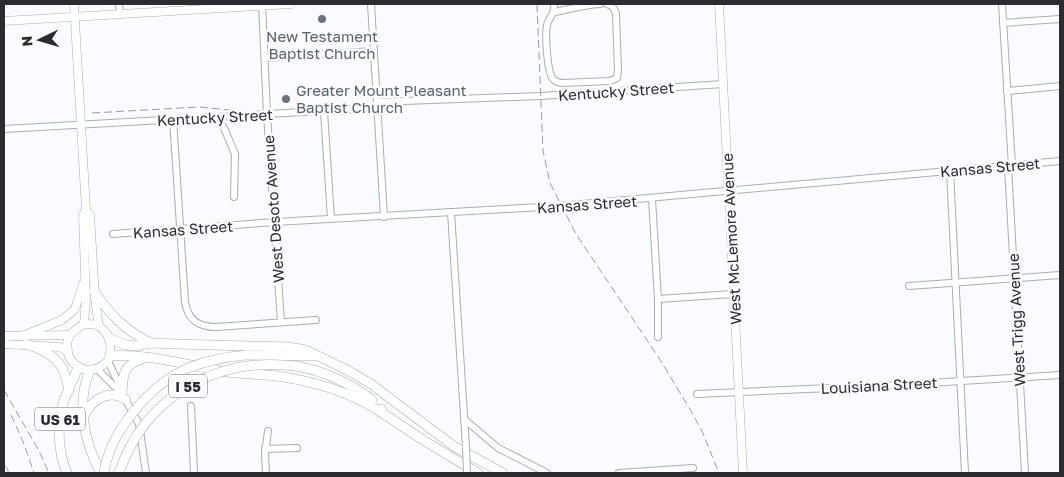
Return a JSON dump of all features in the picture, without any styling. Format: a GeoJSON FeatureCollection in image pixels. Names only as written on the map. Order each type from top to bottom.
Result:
{"type":"FeatureCollection","features":[{"type":"Feature","properties":{"kind":"highway"},"geometry":{"type":"LineString","coordinates":[[94,292],[106,310],[116,320],[137,336],[151,343]]}},
{"type":"Feature","properties":{"kind":"highway"},"geometry":{"type":"LineString","coordinates":[[109,338],[126,345],[135,346],[151,343],[288,347],[306,350],[318,356]]}},
{"type":"Feature","properties":{"kind":"highway"},"geometry":{"type":"LineString","coordinates":[[24,340],[57,360],[62,368],[69,391]]}},
{"type":"Feature","properties":{"kind":"highway"},"geometry":{"type":"LineString","coordinates":[[109,358],[124,355],[229,372],[278,376],[338,389],[363,400],[384,414]]}},
{"type":"Feature","properties":{"kind":"highway","name":"I 55"},"geometry":{"type":"LineString","coordinates":[[103,473],[110,452],[120,432],[132,413],[154,390],[188,368],[219,358],[245,355],[318,356],[371,384],[455,447],[503,473]]}},
{"type":"Feature","properties":{"kind":"highway"},"geometry":{"type":"LineString","coordinates":[[84,417],[88,407],[98,397],[108,395],[121,396],[123,394],[125,370],[132,362],[146,358]]}},
{"type":"Feature","properties":{"kind":"highway","name":"I 55"},"geometry":{"type":"LineString","coordinates":[[119,473],[132,445],[151,418],[175,395],[192,383],[208,376],[259,364],[296,366],[326,374],[360,391],[376,403],[384,414],[478,473]]}},
{"type":"Feature","properties":{"kind":"highway","name":"US 61"},"geometry":{"type":"LineString","coordinates":[[67,473],[61,446],[59,424],[64,402],[78,366]]}},
{"type":"Feature","properties":{"kind":"highway","name":"US 61"},"geometry":{"type":"LineString","coordinates":[[94,370],[85,386],[84,417],[88,444],[103,473]]}},
{"type":"Feature","properties":{"kind":"main road"},"geometry":{"type":"LineString","coordinates":[[74,4],[86,210],[83,215],[86,299],[84,324]]}},
{"type":"Feature","properties":{"kind":"main road"},"geometry":{"type":"LineString","coordinates":[[4,21],[120,14],[166,7],[291,4]]}},
{"type":"Feature","properties":{"kind":"main road","name":"West McLemore Avenue"},"geometry":{"type":"LineString","coordinates":[[719,4],[744,473]]}},
{"type":"Feature","properties":{"kind":"main road"},"geometry":{"type":"LineString","coordinates":[[86,210],[90,214],[94,292],[99,327]]}},
{"type":"Feature","properties":{"kind":"main road"},"geometry":{"type":"LineString","coordinates":[[24,340],[62,320],[74,309],[85,278]]}},
{"type":"Feature","properties":{"kind":"main road"},"geometry":{"type":"LineString","coordinates":[[84,324],[99,327],[111,343],[109,358],[94,370],[78,366],[72,361],[68,351],[68,338],[84,324]]}},
{"type":"Feature","properties":{"kind":"main road"},"geometry":{"type":"LineString","coordinates":[[4,344],[70,335]]}},
{"type":"Feature","properties":{"kind":"main road"},"geometry":{"type":"LineString","coordinates":[[4,336],[59,347],[68,351]]}},
{"type":"Feature","properties":{"kind":"street"},"geometry":{"type":"LineString","coordinates":[[119,4],[120,14]]}},
{"type":"Feature","properties":{"kind":"street"},"geometry":{"type":"LineString","coordinates":[[372,4],[384,216]]}},
{"type":"Feature","properties":{"kind":"street"},"geometry":{"type":"LineString","coordinates":[[554,4],[555,12],[546,27],[549,70],[557,83],[610,81],[617,78],[616,13],[612,6],[607,4]]}},
{"type":"Feature","properties":{"kind":"street"},"geometry":{"type":"LineString","coordinates":[[555,12],[574,9],[584,5],[600,4]]}},
{"type":"Feature","properties":{"kind":"street","name":"West Trigg Avenue"},"geometry":{"type":"LineString","coordinates":[[1002,4],[1014,278],[1026,473]]}},
{"type":"Feature","properties":{"kind":"street","name":"West Desoto Avenue"},"geometry":{"type":"LineString","coordinates":[[262,5],[267,114],[281,322]]}},
{"type":"Feature","properties":{"kind":"street"},"geometry":{"type":"LineString","coordinates":[[1003,23],[1060,19]]}},
{"type":"Feature","properties":{"kind":"street"},"geometry":{"type":"LineString","coordinates":[[265,58],[374,51]]}},
{"type":"Feature","properties":{"kind":"street","name":"Kentucky Street"},"geometry":{"type":"LineString","coordinates":[[4,129],[324,112],[374,108],[378,102],[540,96],[723,84]]}},
{"type":"Feature","properties":{"kind":"street"},"geometry":{"type":"LineString","coordinates":[[1007,90],[1060,86]]}},
{"type":"Feature","properties":{"kind":"street"},"geometry":{"type":"LineString","coordinates":[[324,112],[331,219]]}},
{"type":"Feature","properties":{"kind":"street"},"geometry":{"type":"LineString","coordinates":[[217,118],[224,128],[235,154],[234,196]]}},
{"type":"Feature","properties":{"kind":"street"},"geometry":{"type":"LineString","coordinates":[[173,119],[185,302],[191,318],[198,324],[209,327],[316,320]]}},
{"type":"Feature","properties":{"kind":"street","name":"Kansas Street"},"geometry":{"type":"LineString","coordinates":[[113,234],[652,199],[728,190],[1060,161]]}},
{"type":"Feature","properties":{"kind":"street"},"geometry":{"type":"LineString","coordinates":[[950,171],[965,473]]}},
{"type":"Feature","properties":{"kind":"street"},"geometry":{"type":"LineString","coordinates":[[652,199],[658,299],[658,337]]}},
{"type":"Feature","properties":{"kind":"street"},"geometry":{"type":"LineString","coordinates":[[451,212],[467,473]]}},
{"type":"Feature","properties":{"kind":"street"},"geometry":{"type":"LineString","coordinates":[[909,286],[1060,275]]}},
{"type":"Feature","properties":{"kind":"street"},"geometry":{"type":"LineString","coordinates":[[658,299],[734,294]]}},
{"type":"Feature","properties":{"kind":"street"},"geometry":{"type":"LineString","coordinates":[[109,358],[123,394],[139,424],[146,473]]}},
{"type":"Feature","properties":{"kind":"street"},"geometry":{"type":"LineString","coordinates":[[94,370],[123,394]]}},
{"type":"Feature","properties":{"kind":"street","name":"Louisiana Street"},"geometry":{"type":"LineString","coordinates":[[698,394],[1060,375]]}},
{"type":"Feature","properties":{"kind":"street"},"geometry":{"type":"LineString","coordinates":[[191,406],[194,473]]}},
{"type":"Feature","properties":{"kind":"street"},"geometry":{"type":"LineString","coordinates":[[464,419],[498,448],[547,473]]}},
{"type":"Feature","properties":{"kind":"street"},"geometry":{"type":"LineString","coordinates":[[266,473],[265,449],[268,431]]}},
{"type":"Feature","properties":{"kind":"street"},"geometry":{"type":"LineString","coordinates":[[265,449],[296,448]]}},
{"type":"Feature","properties":{"kind":"street"},"geometry":{"type":"LineString","coordinates":[[619,473],[693,468]]}},
{"type":"Feature","properties":{"kind":"railway"},"geometry":{"type":"LineString","coordinates":[[537,4],[543,151],[550,183],[576,234],[659,358],[691,411],[702,431],[719,473]]}},
{"type":"Feature","properties":{"kind":"railway"},"geometry":{"type":"LineString","coordinates":[[92,113],[199,107],[240,111]]}},
{"type":"Feature","properties":{"kind":"railway"},"geometry":{"type":"LineString","coordinates":[[4,390],[39,451],[49,473]]}},
{"type":"Feature","properties":{"kind":"railway"},"geometry":{"type":"LineString","coordinates":[[11,415],[34,473]]}},
{"type":"Feature","properties":{"kind":"place","name":"New Testament Baptist Church"},"geometry":{"type":"Point","coordinates":[322,19]}},
{"type":"Feature","properties":{"kind":"place","name":"Greater Mount Pleasant Baptist Church"},"geometry":{"type":"Point","coordinates":[286,99]}}]}
